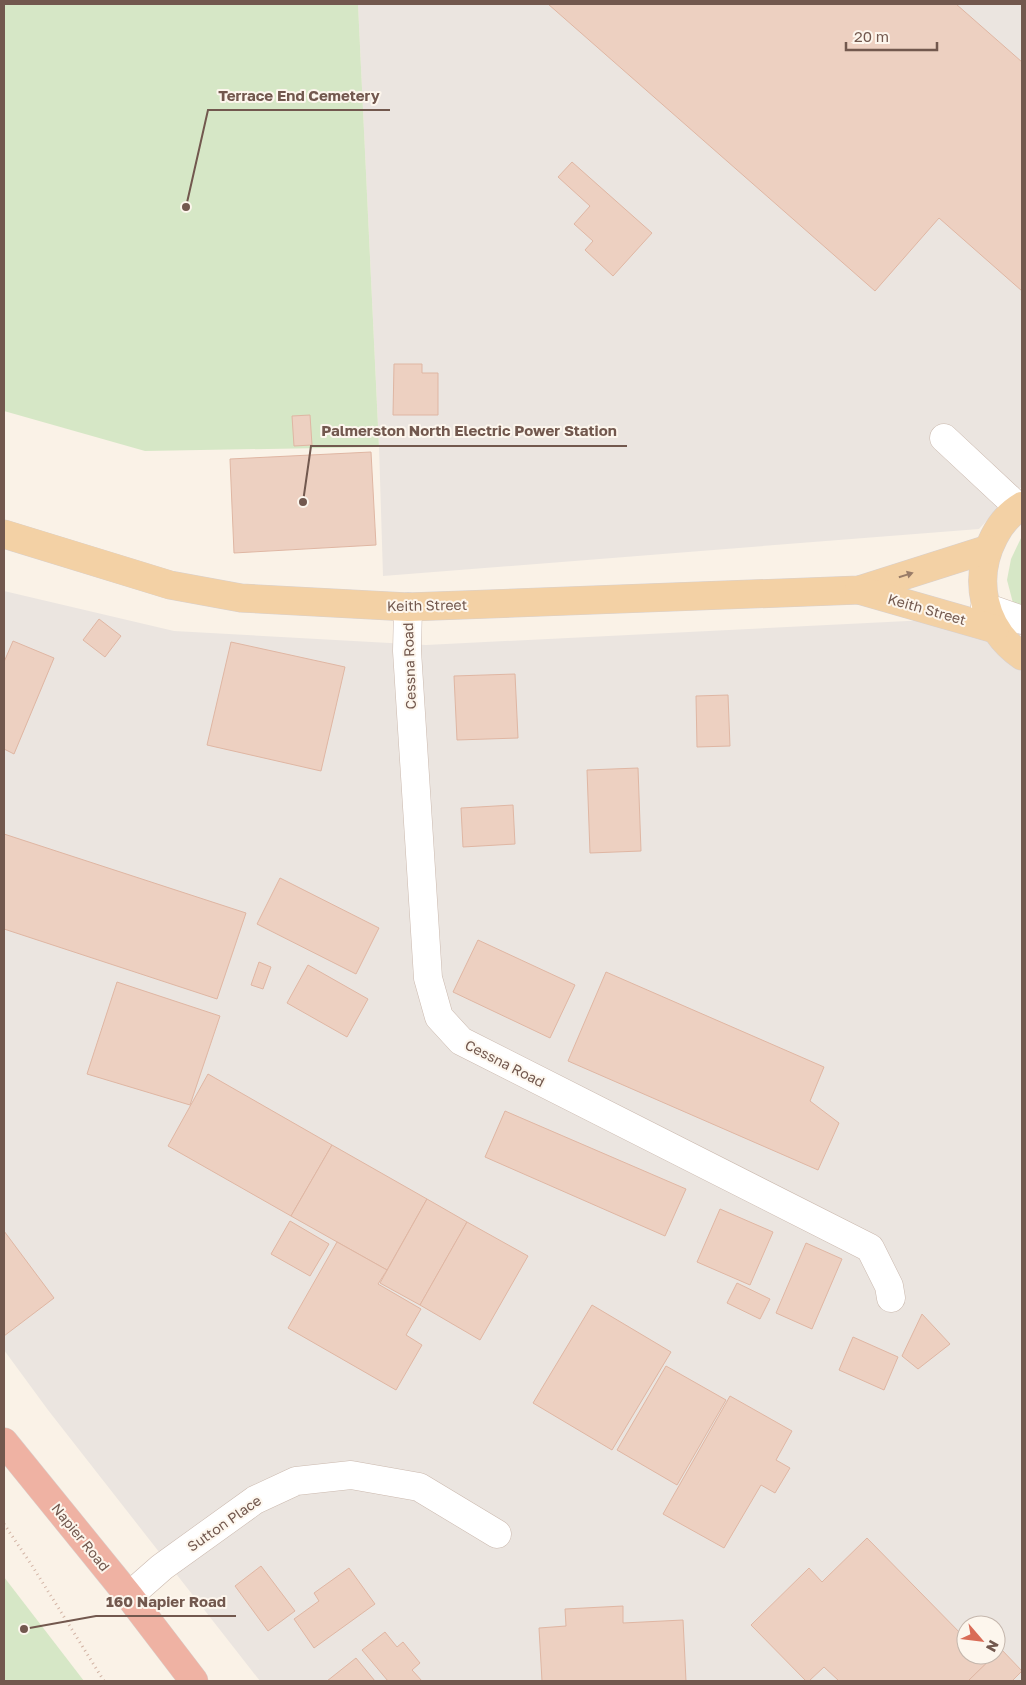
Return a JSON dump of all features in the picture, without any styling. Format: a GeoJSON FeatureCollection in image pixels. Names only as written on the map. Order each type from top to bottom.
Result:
{"type":"FeatureCollection","features":[{"type":"Feature","properties":{"kind":"highway","name":"Napier Road"},"geometry":{"type":"LineString","coordinates":[[4,1442],[129,1596],[194,1681]]}},
{"type":"Feature","properties":{"kind":"main road"},"geometry":{"type":"LineString","coordinates":[[1020,511],[999,528],[988,549],[983,568],[982,587],[990,618],[1010,648],[1022,656]]}},
{"type":"Feature","properties":{"kind":"main road","name":"Keith Street"},"geometry":{"type":"LineString","coordinates":[[4,534],[170,585],[241,598],[408,607],[859,590],[990,618]]}},
{"type":"Feature","properties":{"kind":"main road","name":"Keith Street"},"geometry":{"type":"LineString","coordinates":[[859,590],[988,549]]}},
{"type":"Feature","properties":{"kind":"street"},"geometry":{"type":"LineString","coordinates":[[944,438],[1020,511]]}},
{"type":"Feature","properties":{"kind":"street","name":"Cessna Road"},"geometry":{"type":"LineString","coordinates":[[408,607],[407,651],[428,978],[439,1017],[461,1042],[870,1248],[889,1286],[891,1298]]}},
{"type":"Feature","properties":{"kind":"street"},"geometry":{"type":"LineString","coordinates":[[990,618],[1022,620]]}},
{"type":"Feature","properties":{"kind":"street","name":"Sutton Place"},"geometry":{"type":"LineString","coordinates":[[129,1596],[162,1568],[255,1500],[296,1481],[350,1475],[419,1487],[498,1534]]}},
{"type":"Feature","properties":{"kind":"path"},"geometry":{"type":"LineString","coordinates":[[4,1524],[104,1681]]}},
{"type":"Feature","properties":{"kind":"shaded area"},"geometry":{"type":"Polygon","coordinates":[[[358,4],[1022,4],[1022,487],[1014,491],[979,529],[383,576],[379,446],[358,4]]]}},
{"type":"Feature","properties":{"kind":"shaded area"},"geometry":{"type":"Polygon","coordinates":[[[4,591],[174,631],[426,645],[968,618],[1022,638],[1022,1681],[260,1681],[48,1410],[4,1350],[4,591]]]}},
{"type":"Feature","properties":{"kind":"green space"},"geometry":{"type":"Polygon","coordinates":[[[4,4],[358,4],[379,447],[145,451],[4,411],[4,4]]]}},
{"type":"Feature","properties":{"kind":"green space"},"geometry":{"type":"Polygon","coordinates":[[[1022,536],[1022,606],[1013,603],[1007,580],[1011,559],[1022,536]]]}},
{"type":"Feature","properties":{"kind":"green space"},"geometry":{"type":"Polygon","coordinates":[[[4,1577],[84,1681],[4,1681],[4,1577]]]}},
{"type":"Feature","properties":{"kind":"building"},"geometry":{"type":"Polygon","coordinates":[[[548,4],[956,4],[1022,62],[1022,291],[939,218],[875,291],[548,4]]]}},
{"type":"Feature","properties":{"kind":"building"},"geometry":{"type":"Polygon","coordinates":[[[572,162],[652,233],[613,276],[585,250],[593,241],[574,224],[590,206],[558,177],[572,162]]]}},
{"type":"Feature","properties":{"kind":"building"},"geometry":{"type":"Polygon","coordinates":[[[394,364],[422,364],[422,373],[438,373],[438,415],[393,415],[394,364]]]}},
{"type":"Feature","properties":{"kind":"building"},"geometry":{"type":"Polygon","coordinates":[[[310,415],[312,445],[294,446],[292,416],[310,415]]]}},
{"type":"Feature","properties":{"kind":"building"},"geometry":{"type":"Polygon","coordinates":[[[371,452],[376,545],[234,553],[230,459],[371,452]]]}},
{"type":"Feature","properties":{"kind":"building"},"geometry":{"type":"Polygon","coordinates":[[[99,619],[121,636],[105,657],[83,640],[99,619]]]}},
{"type":"Feature","properties":{"kind":"building"},"geometry":{"type":"Polygon","coordinates":[[[13,641],[54,658],[14,754],[4,749],[4,662],[13,641]]]}},
{"type":"Feature","properties":{"kind":"building"},"geometry":{"type":"Polygon","coordinates":[[[231,642],[345,667],[321,771],[207,745],[231,642]]]}},
{"type":"Feature","properties":{"kind":"building"},"geometry":{"type":"Polygon","coordinates":[[[515,674],[518,738],[457,740],[454,676],[515,674]]]}},
{"type":"Feature","properties":{"kind":"building"},"geometry":{"type":"Polygon","coordinates":[[[728,695],[730,746],[697,747],[696,696],[728,695]]]}},
{"type":"Feature","properties":{"kind":"building"},"geometry":{"type":"Polygon","coordinates":[[[638,768],[641,851],[590,853],[587,770],[638,768]]]}},
{"type":"Feature","properties":{"kind":"building"},"geometry":{"type":"Polygon","coordinates":[[[513,805],[515,844],[463,847],[461,808],[513,805]]]}},
{"type":"Feature","properties":{"kind":"building"},"geometry":{"type":"Polygon","coordinates":[[[4,834],[246,913],[217,999],[4,929],[4,834]]]}},
{"type":"Feature","properties":{"kind":"building"},"geometry":{"type":"Polygon","coordinates":[[[280,878],[379,928],[356,974],[257,924],[280,878]]]}},
{"type":"Feature","properties":{"kind":"building"},"geometry":{"type":"Polygon","coordinates":[[[478,940],[575,985],[550,1038],[453,992],[478,940]]]}},
{"type":"Feature","properties":{"kind":"building"},"geometry":{"type":"Polygon","coordinates":[[[259,962],[271,967],[263,989],[251,985],[259,962]]]}},
{"type":"Feature","properties":{"kind":"building"},"geometry":{"type":"Polygon","coordinates":[[[308,965],[368,999],[347,1037],[287,1003],[308,965]]]}},
{"type":"Feature","properties":{"kind":"building"},"geometry":{"type":"Polygon","coordinates":[[[606,972],[824,1067],[810,1101],[839,1123],[818,1170],[568,1061],[606,972]]]}},
{"type":"Feature","properties":{"kind":"building"},"geometry":{"type":"Polygon","coordinates":[[[117,982],[220,1016],[190,1105],[87,1074],[117,982]]]}},
{"type":"Feature","properties":{"kind":"building"},"geometry":{"type":"Polygon","coordinates":[[[208,1074],[332,1145],[291,1216],[168,1146],[208,1074]]]}},
{"type":"Feature","properties":{"kind":"building"},"geometry":{"type":"Polygon","coordinates":[[[505,1111],[686,1189],[665,1236],[485,1157],[505,1111]]]}},
{"type":"Feature","properties":{"kind":"building"},"geometry":{"type":"Polygon","coordinates":[[[332,1145],[427,1199],[387,1270],[291,1216],[332,1145]]]}},
{"type":"Feature","properties":{"kind":"building"},"geometry":{"type":"Polygon","coordinates":[[[427,1199],[467,1222],[420,1305],[380,1283],[427,1199]]]}},
{"type":"Feature","properties":{"kind":"building"},"geometry":{"type":"Polygon","coordinates":[[[720,1209],[773,1232],[750,1285],[697,1262],[720,1209]]]}},
{"type":"Feature","properties":{"kind":"building"},"geometry":{"type":"Polygon","coordinates":[[[290,1221],[329,1244],[310,1276],[271,1254],[290,1221]]]}},
{"type":"Feature","properties":{"kind":"building"},"geometry":{"type":"Polygon","coordinates":[[[467,1222],[528,1256],[480,1340],[420,1305],[467,1222]]]}},
{"type":"Feature","properties":{"kind":"building"},"geometry":{"type":"Polygon","coordinates":[[[4,1231],[54,1298],[4,1336],[4,1231]]]}},
{"type":"Feature","properties":{"kind":"building"},"geometry":{"type":"Polygon","coordinates":[[[337,1242],[387,1270],[378,1284],[421,1309],[406,1335],[422,1345],[396,1390],[288,1328],[337,1242]]]}},
{"type":"Feature","properties":{"kind":"building"},"geometry":{"type":"Polygon","coordinates":[[[806,1243],[842,1259],[812,1329],[776,1313],[806,1243]]]}},
{"type":"Feature","properties":{"kind":"building"},"geometry":{"type":"Polygon","coordinates":[[[737,1283],[770,1299],[760,1319],[727,1303],[737,1283]]]}},
{"type":"Feature","properties":{"kind":"building"},"geometry":{"type":"Polygon","coordinates":[[[592,1305],[671,1352],[612,1450],[533,1403],[592,1305]]]}},
{"type":"Feature","properties":{"kind":"building"},"geometry":{"type":"Polygon","coordinates":[[[922,1314],[950,1344],[918,1369],[902,1356],[922,1314]]]}},
{"type":"Feature","properties":{"kind":"building"},"geometry":{"type":"Polygon","coordinates":[[[853,1337],[898,1357],[884,1390],[839,1370],[853,1337]]]}},
{"type":"Feature","properties":{"kind":"building"},"geometry":{"type":"Polygon","coordinates":[[[666,1366],[726,1400],[677,1485],[617,1450],[666,1366]]]}},
{"type":"Feature","properties":{"kind":"building"},"geometry":{"type":"Polygon","coordinates":[[[730,1396],[792,1431],[776,1460],[790,1468],[775,1493],[761,1485],[724,1548],[663,1514],[730,1396]]]}},
{"type":"Feature","properties":{"kind":"building"},"geometry":{"type":"Polygon","coordinates":[[[867,1538],[956,1629],[956,1665],[985,1665],[968,1681],[839,1681],[824,1667],[809,1681],[806,1681],[751,1625],[809,1568],[822,1582],[867,1538]]]}},
{"type":"Feature","properties":{"kind":"building"},"geometry":{"type":"Polygon","coordinates":[[[261,1566],[295,1611],[268,1631],[235,1586],[261,1566]]]}},
{"type":"Feature","properties":{"kind":"building"},"geometry":{"type":"Polygon","coordinates":[[[349,1568],[375,1604],[314,1648],[294,1619],[319,1601],[314,1593],[349,1568]]]}},
{"type":"Feature","properties":{"kind":"building"},"geometry":{"type":"Polygon","coordinates":[[[623,1606],[623,1623],[683,1620],[686,1681],[542,1681],[539,1628],[566,1626],[565,1609],[623,1606]]]}},
{"type":"Feature","properties":{"kind":"building"},"geometry":{"type":"Polygon","coordinates":[[[385,1632],[397,1647],[403,1642],[420,1663],[412,1670],[422,1681],[388,1681],[362,1650],[385,1632]]]}},
{"type":"Feature","properties":{"kind":"building"},"geometry":{"type":"Polygon","coordinates":[[[1006,1654],[1022,1671],[1012,1681],[968,1681],[984,1665],[1006,1665],[1006,1654]]]}},
{"type":"Feature","properties":{"kind":"building"},"geometry":{"type":"Polygon","coordinates":[[[356,1658],[375,1681],[327,1681],[356,1658]]]}},
{"type":"Feature","properties":{"kind":"place","name":"Terrace End Cemetery"},"geometry":{"type":"Point","coordinates":[186,207]}},
{"type":"Feature","properties":{"kind":"place","name":"Palmerston North Electric Power Station"},"geometry":{"type":"Point","coordinates":[303,502]}},
{"type":"Feature","properties":{"kind":"place","name":"160 Napier Road"},"geometry":{"type":"Point","coordinates":[24,1629]}}]}
